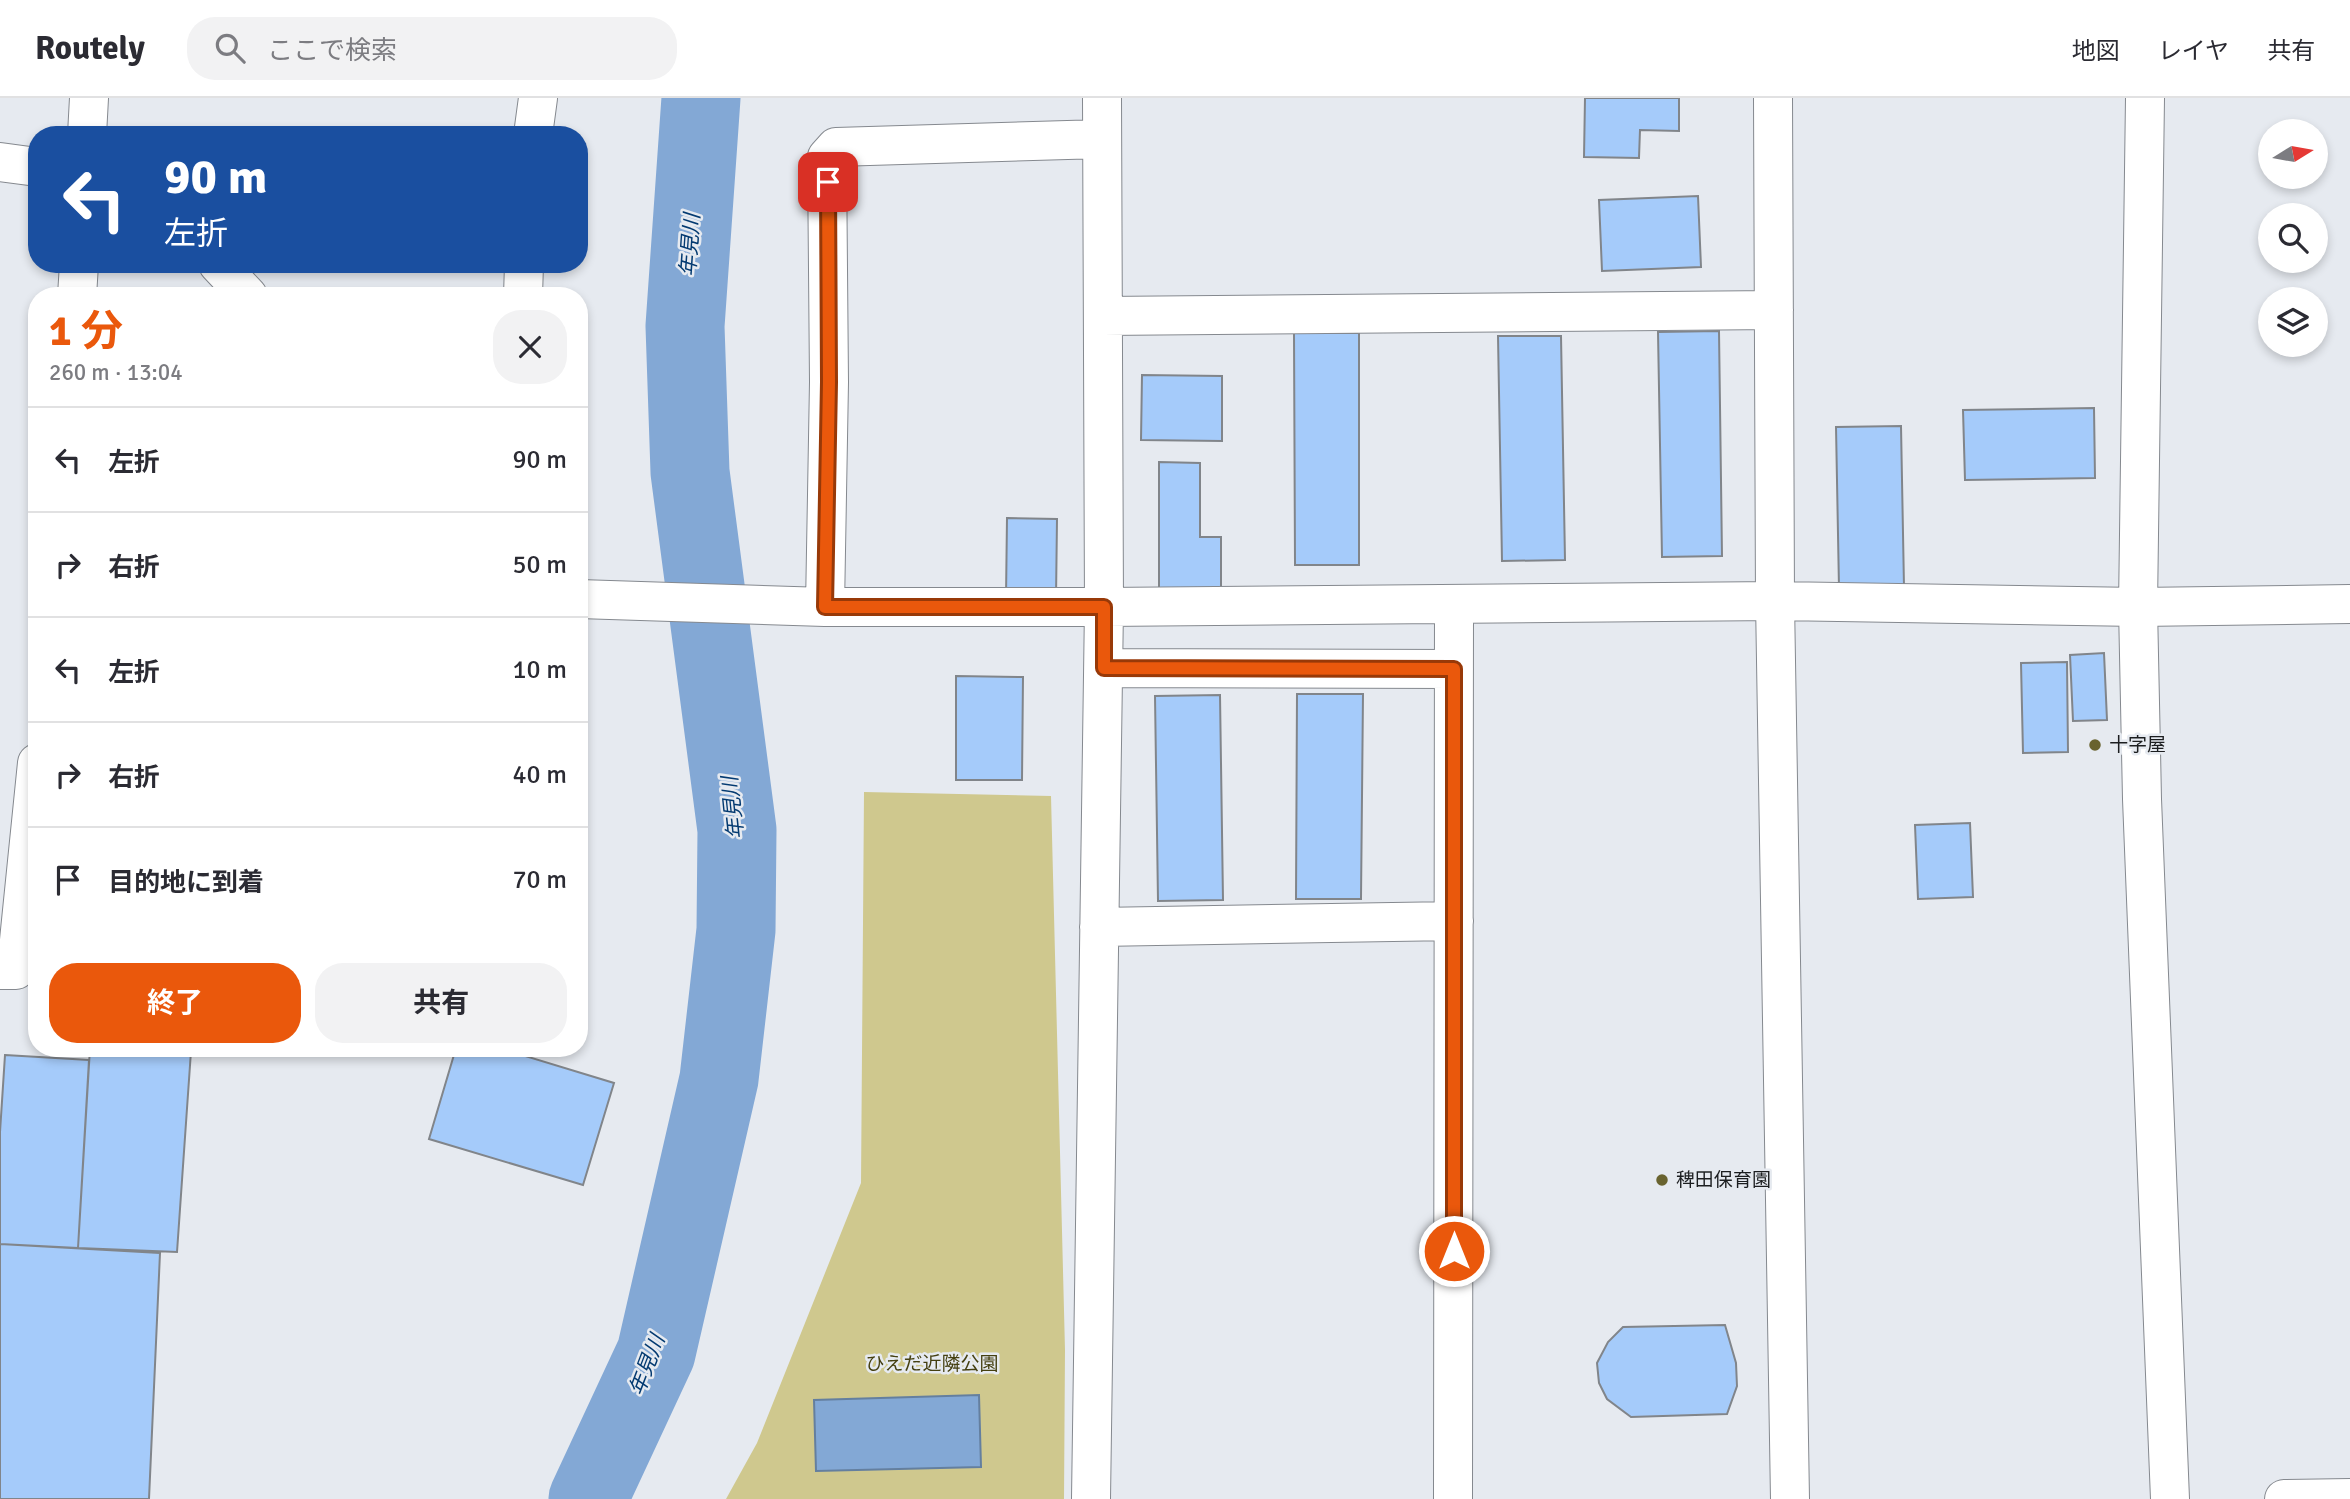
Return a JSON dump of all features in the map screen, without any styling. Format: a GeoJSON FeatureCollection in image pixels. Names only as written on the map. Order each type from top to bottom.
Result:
{"type":"FeatureCollection","features":[{"type":"Feature","properties":{"kind":"street"},"geometry":{"type":"LineString","coordinates":[[87,126],[89,98]]}},
{"type":"Feature","properties":{"kind":"street"},"geometry":{"type":"LineString","coordinates":[[534,126],[538,98]]}},
{"type":"Feature","properties":{"kind":"street"},"geometry":{"type":"LineString","coordinates":[[1091,1499],[1104,668],[1102,98]]}},
{"type":"Feature","properties":{"kind":"street"},"geometry":{"type":"LineString","coordinates":[[1773,98],[1775,601],[1790,1499]]}},
{"type":"Feature","properties":{"kind":"street"},"geometry":{"type":"LineString","coordinates":[[2144,98],[2138,607],[2142,799],[2170,1499]]}},
{"type":"Feature","properties":{"kind":"street"},"geometry":{"type":"LineString","coordinates":[[825,607],[829,382],[827,157],[836,147],[1102,139]]}},
{"type":"Feature","properties":{"kind":"street"},"geometry":{"type":"LineString","coordinates":[[0,162],[28,166]]}},
{"type":"Feature","properties":{"kind":"street"},"geometry":{"type":"LineString","coordinates":[[226,273],[240,287]]}},
{"type":"Feature","properties":{"kind":"street"},"geometry":{"type":"LineString","coordinates":[[1103,316],[1774,310]]}},
{"type":"Feature","properties":{"kind":"street"},"geometry":{"type":"LineString","coordinates":[[588,599],[825,607],[1775,601],[2138,607],[2350,604]]}},
{"type":"Feature","properties":{"kind":"street"},"geometry":{"type":"LineString","coordinates":[[1453,1499],[1454,605]]}},
{"type":"Feature","properties":{"kind":"street"},"geometry":{"type":"LineString","coordinates":[[1104,668],[1454,669]]}},
{"type":"Feature","properties":{"kind":"street"},"geometry":{"type":"LineString","coordinates":[[0,970],[16,970],[28,852]]}},
{"type":"Feature","properties":{"kind":"street"},"geometry":{"type":"LineString","coordinates":[[1100,927],[1454,920]]}},
{"type":"Feature","properties":{"kind":"street"},"geometry":{"type":"LineString","coordinates":[[2284,1499],[2350,1498]]}},
{"type":"Feature","properties":{"kind":"green space","name":"ひえだ近隣公園"},"geometry":{"type":"Polygon","coordinates":[[[864,792],[1051,796],[1065,1350],[1064,1499],[726,1499],[757,1443],[861,1183],[864,792]]]}},
{"type":"Feature","properties":{"kind":"water"},"geometry":{"type":"Polygon","coordinates":[[[979,1395],[981,1467],[816,1471],[814,1400],[979,1395]]]}},
{"type":"Feature","properties":{"kind":"building"},"geometry":{"type":"Polygon","coordinates":[[[1585,98],[1679,98],[1679,131],[1640,130],[1639,158],[1584,157],[1585,98]]]}},
{"type":"Feature","properties":{"kind":"building"},"geometry":{"type":"Polygon","coordinates":[[[1698,196],[1701,267],[1602,271],[1599,200],[1698,196]]]}},
{"type":"Feature","properties":{"kind":"building"},"geometry":{"type":"Polygon","coordinates":[[[1719,331],[1722,556],[1662,557],[1658,332],[1719,331]]]}},
{"type":"Feature","properties":{"kind":"building"},"geometry":{"type":"Polygon","coordinates":[[[1294,333],[1359,333],[1359,565],[1295,565],[1294,333]]]}},
{"type":"Feature","properties":{"kind":"building"},"geometry":{"type":"Polygon","coordinates":[[[1498,336],[1561,336],[1565,560],[1502,561],[1498,336]]]}},
{"type":"Feature","properties":{"kind":"building"},"geometry":{"type":"Polygon","coordinates":[[[1142,375],[1222,376],[1222,441],[1141,440],[1142,375]]]}},
{"type":"Feature","properties":{"kind":"building"},"geometry":{"type":"Polygon","coordinates":[[[2094,408],[2095,478],[1965,480],[1963,410],[2094,408]]]}},
{"type":"Feature","properties":{"kind":"building"},"geometry":{"type":"Polygon","coordinates":[[[1901,426],[1904,587],[1839,588],[1836,427],[1901,426]]]}},
{"type":"Feature","properties":{"kind":"building"},"geometry":{"type":"Polygon","coordinates":[[[1159,462],[1200,463],[1200,537],[1221,537],[1221,595],[1159,595],[1159,462]]]}},
{"type":"Feature","properties":{"kind":"building"},"geometry":{"type":"Polygon","coordinates":[[[1007,518],[1057,519],[1056,598],[1006,597],[1007,518]]]}},
{"type":"Feature","properties":{"kind":"building"},"geometry":{"type":"Polygon","coordinates":[[[2104,653],[2107,720],[2073,721],[2070,655],[2104,653]]]}},
{"type":"Feature","properties":{"kind":"building"},"geometry":{"type":"Polygon","coordinates":[[[2067,662],[2068,752],[2023,753],[2021,663],[2067,662]]]}},
{"type":"Feature","properties":{"kind":"building"},"geometry":{"type":"Polygon","coordinates":[[[956,676],[1023,677],[1022,780],[956,780],[956,676]]]}},
{"type":"Feature","properties":{"kind":"building"},"geometry":{"type":"Polygon","coordinates":[[[1297,694],[1363,694],[1361,899],[1296,899],[1297,694]]]}},
{"type":"Feature","properties":{"kind":"building"},"geometry":{"type":"Polygon","coordinates":[[[1220,695],[1223,900],[1158,901],[1155,696],[1220,695]]]}},
{"type":"Feature","properties":{"kind":"building"},"geometry":{"type":"Polygon","coordinates":[[[1970,823],[1973,897],[1918,899],[1915,825],[1970,823]]]}},
{"type":"Feature","properties":{"kind":"building"},"geometry":{"type":"Polygon","coordinates":[[[5,1055],[89,1060],[78,1248],[0,1244],[0,1132],[5,1055]]]}},
{"type":"Feature","properties":{"kind":"building"},"geometry":{"type":"Polygon","coordinates":[[[89,1057],[191,1057],[177,1252],[78,1248],[89,1057]]]}},
{"type":"Feature","properties":{"kind":"building"},"geometry":{"type":"Polygon","coordinates":[[[453,1057],[529,1057],[614,1083],[583,1185],[429,1139],[453,1057]]]}},
{"type":"Feature","properties":{"kind":"building"},"geometry":{"type":"Polygon","coordinates":[[[0,1244],[160,1253],[149,1499],[0,1499],[0,1244]]]}},
{"type":"Feature","properties":{"kind":"building"},"geometry":{"type":"Polygon","coordinates":[[[1725,1325],[1736,1363],[1737,1386],[1727,1414],[1631,1417],[1607,1399],[1599,1383],[1597,1363],[1608,1342],[1623,1327],[1725,1325]]]}},
{"type":"Feature","properties":{"kind":"waterway","name":"年見川"},"geometry":{"type":"LineString","coordinates":[[588,1499],[656,1353],[719,1079],[736,930],[737,830],[690,472],[685,326],[701,98]]}},
{"type":"Feature","properties":{"kind":"place","name":"十字屋"},"geometry":{"type":"Point","coordinates":[2095,745]}},
{"type":"Feature","properties":{"kind":"place","name":"稗田保育園"},"geometry":{"type":"Point","coordinates":[1662,1180]}},
{"type":"Feature","properties":{"kind":"route"},"geometry":{"type":"LineString","coordinates":[[828,182],[829,382],[825,607],[1104,607],[1104,668],[1454,669],[1454,1251]]}}]}
